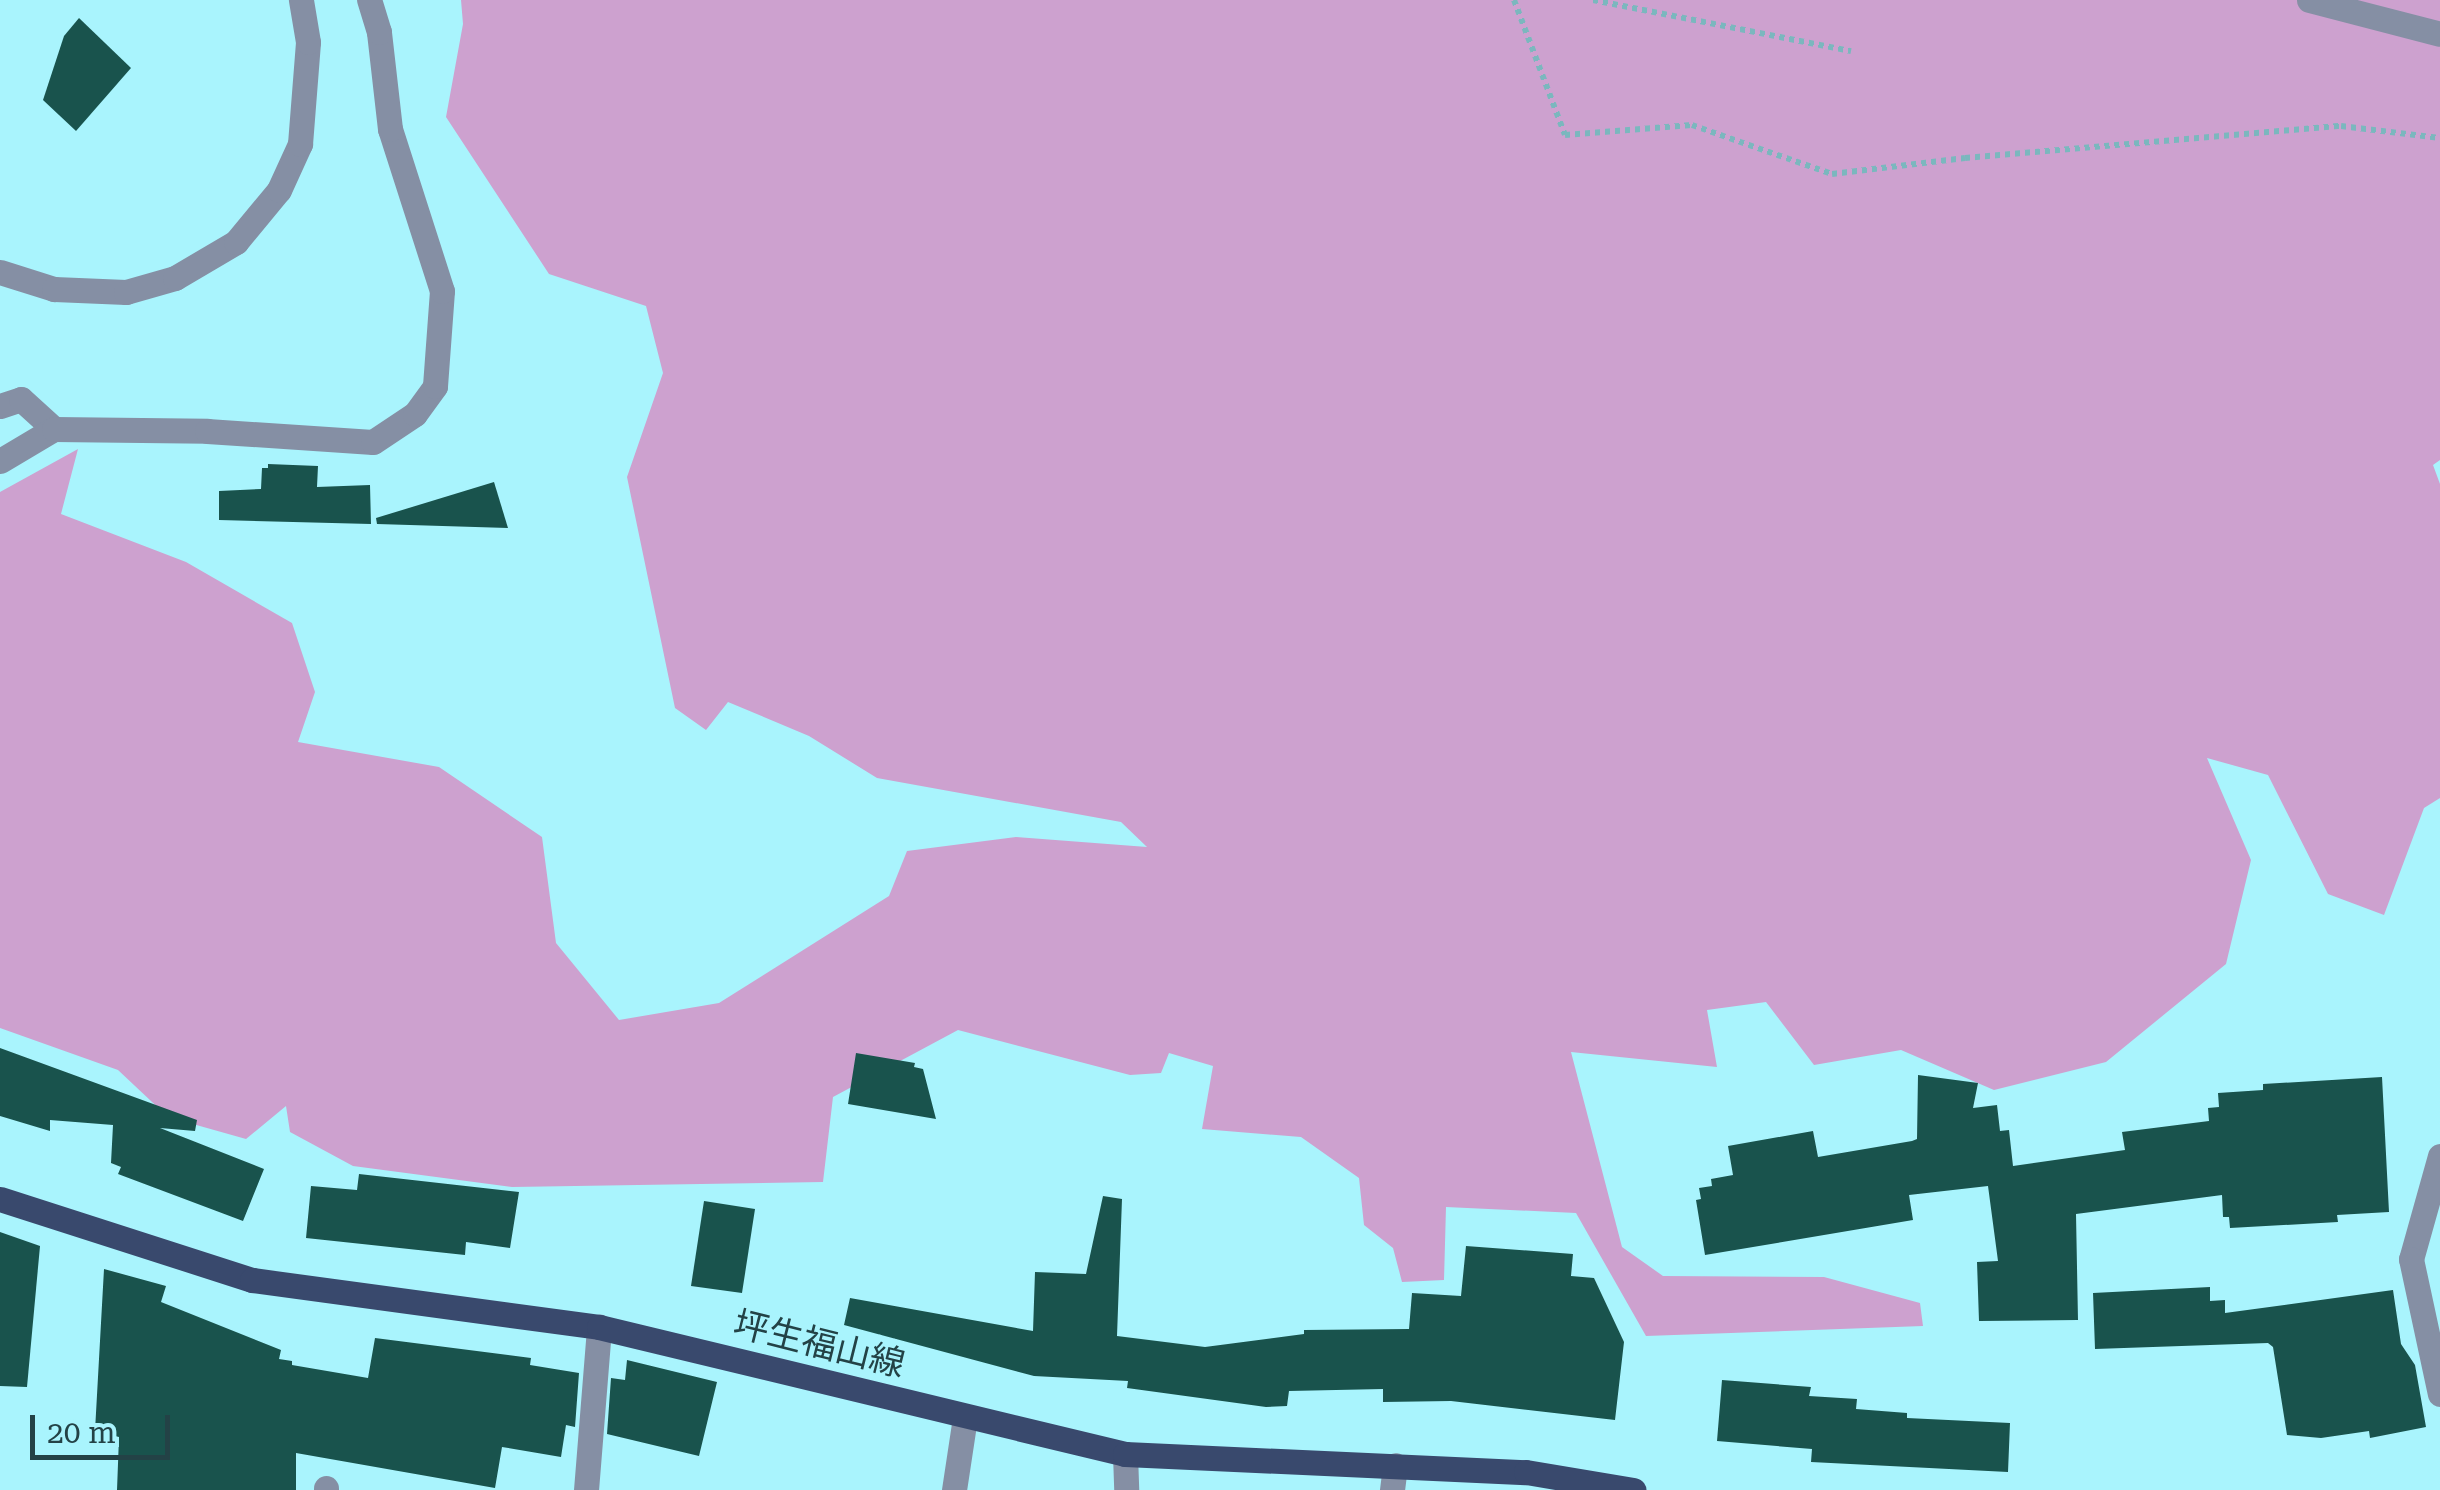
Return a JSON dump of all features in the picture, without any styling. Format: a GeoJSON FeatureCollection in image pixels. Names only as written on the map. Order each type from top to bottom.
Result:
{"type":"FeatureCollection","features":[{"type":"Feature","properties":{"kind":"main road","name":"坪生福山線"},"geometry":{"type":"LineString","coordinates":[[0,1198],[252,1280],[599,1326],[1126,1454],[1394,1478],[1526,1472],[1634,1490]]}},
{"type":"Feature","properties":{"kind":"street"},"geometry":{"type":"LineString","coordinates":[[0,272],[54,289],[126,292],[175,278],[236,242],[280,190],[300,144],[308,42],[301,0]]}},
{"type":"Feature","properties":{"kind":"street"},"geometry":{"type":"LineString","coordinates":[[0,461],[54,430],[208,432],[373,442],[414,414],[435,386],[442,291],[390,129],[378,32],[369,0]]}},
{"type":"Feature","properties":{"kind":"street"},"geometry":{"type":"LineString","coordinates":[[2309,0],[2440,34]]}},
{"type":"Feature","properties":{"kind":"street"},"geometry":{"type":"LineString","coordinates":[[0,406],[21,399],[54,430]]}},
{"type":"Feature","properties":{"kind":"street"},"geometry":{"type":"LineString","coordinates":[[2440,1156],[2411,1259],[2440,1394]]}},
{"type":"Feature","properties":{"kind":"street"},"geometry":{"type":"LineString","coordinates":[[586,1490],[599,1326]]}},
{"type":"Feature","properties":{"kind":"street"},"geometry":{"type":"LineString","coordinates":[[954,1490],[966,1417]]}},
{"type":"Feature","properties":{"kind":"street"},"geometry":{"type":"LineString","coordinates":[[1126,1454],[1126,1490]]}},
{"type":"Feature","properties":{"kind":"path"},"geometry":{"type":"LineString","coordinates":[[1514,0],[1566,135],[1692,125],[1832,174],[1965,158],[2341,126],[2440,138]]}},
{"type":"Feature","properties":{"kind":"path"},"geometry":{"type":"LineString","coordinates":[[1593,0],[1852,50]]}},
{"type":"Feature","properties":{"kind":"shaded area"},"geometry":{"type":"Polygon","coordinates":[[[461,0],[2440,0],[2440,460],[2433,465],[2440,484],[2440,798],[2424,808],[2384,915],[2328,894],[2268,775],[2207,758],[2251,860],[2226,964],[2106,1062],[1994,1090],[1901,1050],[1814,1065],[1766,1002],[1707,1010],[1717,1067],[1571,1052],[1622,1247],[1663,1276],[1824,1277],[1920,1303],[1923,1326],[1646,1336],[1576,1213],[1446,1207],[1444,1280],[1402,1282],[1393,1248],[1364,1225],[1359,1178],[1301,1137],[1202,1129],[1213,1066],[1169,1053],[1161,1073],[1130,1075],[958,1030],[833,1097],[823,1182],[512,1187],[353,1166],[290,1132],[286,1106],[246,1139],[168,1117],[118,1070],[0,1028],[0,492],[78,449],[61,514],[186,562],[292,623],[315,692],[298,742],[439,767],[542,837],[556,943],[619,1020],[719,1003],[889,896],[907,851],[1016,837],[1147,847],[1121,822],[877,778],[809,736],[728,702],[706,730],[675,708],[627,477],[663,373],[646,306],[549,274],[446,117],[463,24],[461,0]]]}},
{"type":"Feature","properties":{"kind":"building"},"geometry":{"type":"Polygon","coordinates":[[[79,18],[131,68],[76,131],[43,100],[64,36],[79,18]]]}},
{"type":"Feature","properties":{"kind":"building"},"geometry":{"type":"Polygon","coordinates":[[[268,464],[318,466],[317,487],[370,485],[371,524],[219,520],[219,491],[261,489],[262,468],[268,468],[268,464]]]}},
{"type":"Feature","properties":{"kind":"building"},"geometry":{"type":"Polygon","coordinates":[[[494,482],[508,528],[377,524],[376,518],[494,482]]]}},
{"type":"Feature","properties":{"kind":"building"},"geometry":{"type":"Polygon","coordinates":[[[0,1048],[197,1120],[195,1131],[160,1128],[264,1169],[243,1221],[118,1174],[121,1167],[111,1163],[113,1125],[50,1120],[50,1131],[0,1116],[0,1048]]]}},
{"type":"Feature","properties":{"kind":"building"},"geometry":{"type":"Polygon","coordinates":[[[856,1053],[915,1063],[914,1067],[923,1069],[936,1119],[848,1104],[856,1053]]]}},
{"type":"Feature","properties":{"kind":"building"},"geometry":{"type":"Polygon","coordinates":[[[1918,1075],[1978,1083],[1973,1108],[1997,1105],[2000,1131],[2009,1130],[2013,1166],[2125,1150],[2122,1132],[2209,1121],[2208,1108],[2219,1107],[2218,1093],[2263,1090],[2263,1084],[2382,1077],[2389,1212],[2337,1215],[2338,1222],[2230,1228],[2229,1217],[2223,1217],[2222,1195],[2076,1214],[2078,1320],[1979,1321],[1977,1262],[1998,1261],[1988,1186],[1909,1195],[1913,1220],[1705,1255],[1696,1200],[1701,1199],[1699,1188],[1712,1186],[1711,1179],[1733,1175],[1728,1146],[1813,1131],[1818,1157],[1912,1141],[1917,1139],[1918,1075]]]}},
{"type":"Feature","properties":{"kind":"building"},"geometry":{"type":"Polygon","coordinates":[[[359,1174],[519,1192],[510,1248],[466,1242],[465,1255],[306,1238],[311,1186],[357,1190],[359,1174]]]}},
{"type":"Feature","properties":{"kind":"building"},"geometry":{"type":"Polygon","coordinates":[[[1103,1196],[1122,1199],[1117,1336],[1205,1347],[1304,1334],[1304,1330],[1409,1329],[1412,1293],[1461,1296],[1466,1246],[1573,1254],[1571,1276],[1594,1278],[1624,1342],[1615,1420],[1451,1401],[1383,1402],[1383,1389],[1289,1391],[1287,1406],[1266,1407],[1127,1388],[1128,1381],[1034,1376],[844,1325],[850,1298],[1033,1331],[1035,1272],[1086,1274],[1103,1196]]]}},
{"type":"Feature","properties":{"kind":"building"},"geometry":{"type":"Polygon","coordinates":[[[704,1201],[755,1209],[742,1293],[691,1286],[704,1201]]]}},
{"type":"Feature","properties":{"kind":"building"},"geometry":{"type":"Polygon","coordinates":[[[0,1232],[40,1246],[27,1387],[0,1386],[0,1232]]]}},
{"type":"Feature","properties":{"kind":"building"},"geometry":{"type":"Polygon","coordinates":[[[104,1269],[166,1286],[161,1302],[281,1350],[279,1359],[292,1361],[292,1365],[368,1378],[375,1338],[531,1358],[530,1365],[579,1373],[575,1427],[566,1425],[561,1457],[502,1447],[495,1488],[296,1453],[296,1490],[117,1490],[119,1437],[95,1431],[104,1269]]]}},
{"type":"Feature","properties":{"kind":"building"},"geometry":{"type":"Polygon","coordinates":[[[2210,1287],[2210,1301],[2225,1300],[2225,1313],[2393,1290],[2401,1344],[2415,1365],[2426,1427],[2370,1438],[2369,1431],[2321,1438],[2287,1435],[2273,1347],[2268,1343],[2095,1349],[2093,1293],[2210,1287]]]}},
{"type":"Feature","properties":{"kind":"building"},"geometry":{"type":"Polygon","coordinates":[[[627,1360],[717,1382],[699,1456],[607,1434],[611,1378],[625,1380],[627,1360]]]}},
{"type":"Feature","properties":{"kind":"building"},"geometry":{"type":"Polygon","coordinates":[[[1722,1380],[1811,1387],[1809,1396],[1857,1399],[1856,1409],[1907,1413],[1907,1418],[2010,1423],[2008,1472],[1811,1462],[1812,1449],[1717,1441],[1722,1380]]]}}]}
